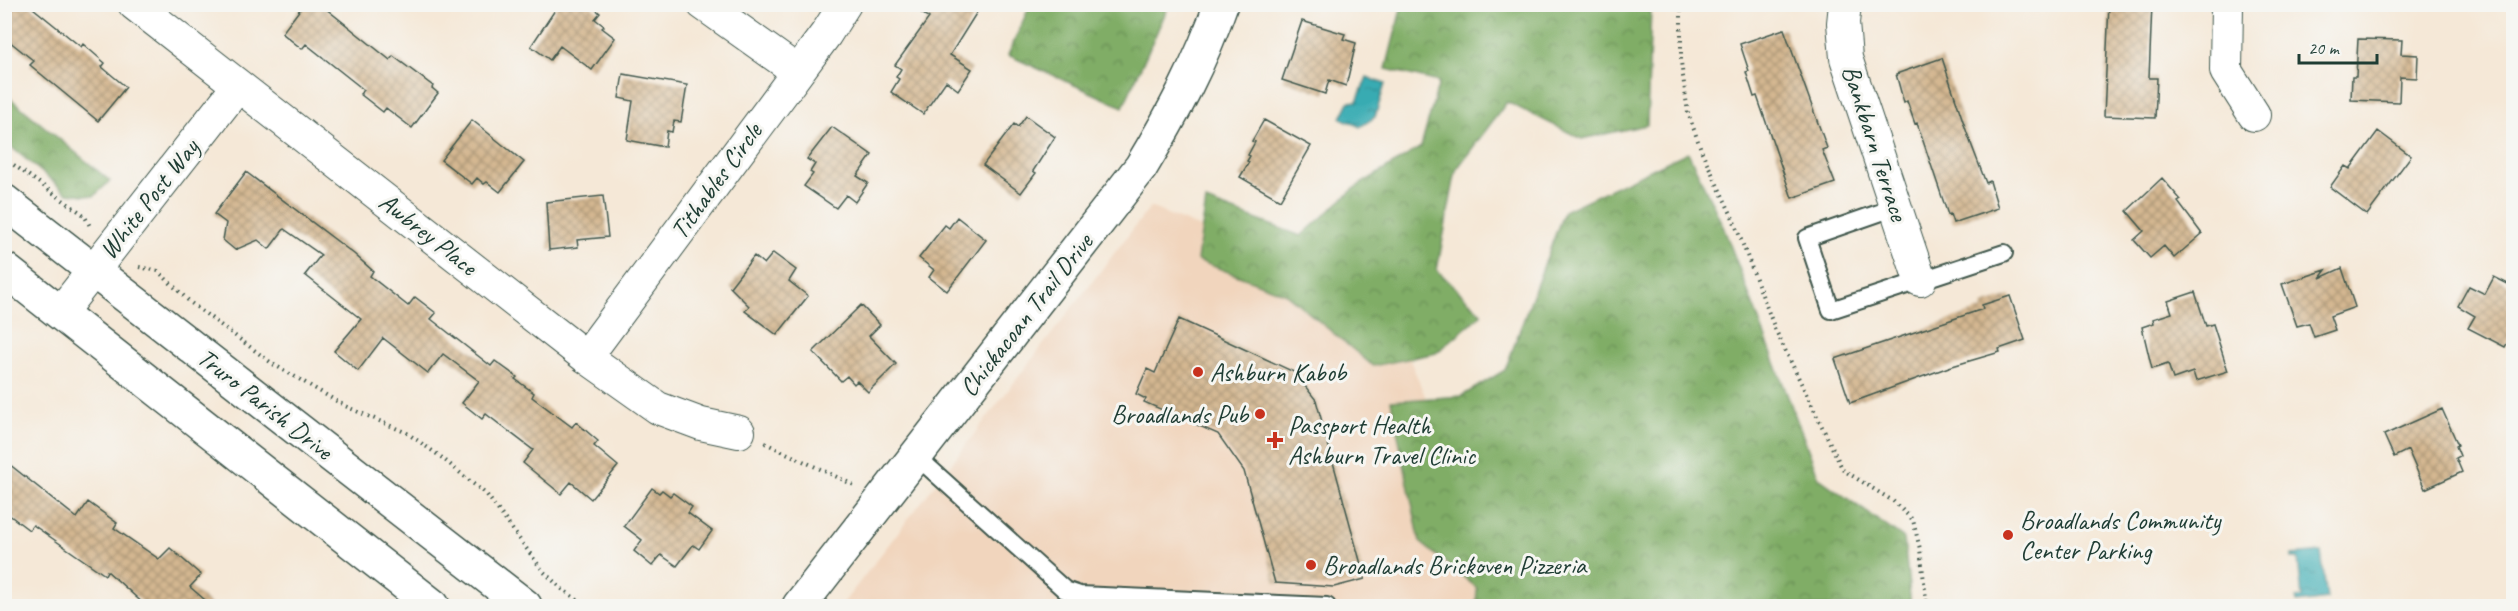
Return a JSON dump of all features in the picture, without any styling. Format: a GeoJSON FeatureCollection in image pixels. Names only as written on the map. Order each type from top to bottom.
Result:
{"type":"FeatureCollection","features":[{"type":"Feature","properties":{"kind":"street","name":"Awbrey Place"},"geometry":{"type":"LineString","coordinates":[[134,4],[585,357],[658,408],[701,424],[739,432]]}},
{"type":"Feature","properties":{"kind":"street"},"geometry":{"type":"LineString","coordinates":[[703,4],[797,71]]}},
{"type":"Feature","properties":{"kind":"street","name":"Tithables Circle"},"geometry":{"type":"LineString","coordinates":[[585,357],[826,34],[845,4]]}},
{"type":"Feature","properties":{"kind":"street","name":"Chickacoan Trail Drive"},"geometry":{"type":"LineString","coordinates":[[799,606],[1142,166],[1188,85],[1221,4]]}},
{"type":"Feature","properties":{"kind":"street","name":"Bankbarn Terrace"},"geometry":{"type":"LineString","coordinates":[[1845,4],[1843,23],[1846,58],[1920,280]]}},
{"type":"Feature","properties":{"kind":"street"},"geometry":{"type":"LineString","coordinates":[[2227,4],[2226,71],[2254,115]]}},
{"type":"Feature","properties":{"kind":"street","name":"White Post Way"},"geometry":{"type":"LineString","coordinates":[[60,312],[238,86]]}},
{"type":"Feature","properties":{"kind":"street","name":"Truro Parish Drive"},"geometry":{"type":"LineString","coordinates":[[4,201],[102,258],[525,606]]}},
{"type":"Feature","properties":{"kind":"street"},"geometry":{"type":"LineString","coordinates":[[4,269],[434,606]]}},
{"type":"Feature","properties":{"kind":"lane"},"geometry":{"type":"LineString","coordinates":[[1896,207],[1807,238],[1831,310],[2004,253]]}},
{"type":"Feature","properties":{"kind":"lane"},"geometry":{"type":"LineString","coordinates":[[915,456],[1046,574],[1072,593],[1109,598],[1327,606]]}},
{"type":"Feature","properties":{"kind":"path"},"geometry":{"type":"LineString","coordinates":[[1681,4],[1681,62],[1688,113],[1702,152],[1732,216],[1775,329],[1843,470],[1893,501],[1913,520],[1920,549],[1928,606]]}},
{"type":"Feature","properties":{"kind":"path"},"geometry":{"type":"LineString","coordinates":[[4,158],[84,215],[102,258],[158,271],[191,303],[273,364],[345,406],[407,433],[441,457],[487,495],[543,571],[562,589],[586,606]]}},
{"type":"Feature","properties":{"kind":"path"},"geometry":{"type":"LineString","coordinates":[[739,432],[882,498]]}},
{"type":"Feature","properties":{"kind":"shaded area"},"geometry":{"type":"Polygon","coordinates":[[[1150,207],[1387,305],[1425,396],[1459,541],[1555,606],[841,606],[1150,207]]]}},
{"type":"Feature","properties":{"kind":"green space"},"geometry":{"type":"Polygon","coordinates":[[[1030,4],[1169,5],[1123,107],[1008,55],[1030,4]]]}},
{"type":"Feature","properties":{"kind":"green space"},"geometry":{"type":"Polygon","coordinates":[[[1402,5],[1651,5],[1647,125],[1582,139],[1507,102],[1456,170],[1437,270],[1482,314],[1436,353],[1373,366],[1286,294],[1197,260],[1206,201],[1301,236],[1356,187],[1421,147],[1439,82],[1386,69],[1402,5]]]}},
{"type":"Feature","properties":{"kind":"green space"},"geometry":{"type":"Polygon","coordinates":[[[4,94],[110,181],[94,196],[67,193],[5,142],[4,94]]]}},
{"type":"Feature","properties":{"kind":"green space"},"geometry":{"type":"Polygon","coordinates":[[[1688,152],[1723,226],[1819,478],[1904,539],[1911,606],[1476,606],[1477,588],[1420,542],[1391,401],[1462,396],[1505,370],[1564,211],[1688,152]]]}},
{"type":"Feature","properties":{"kind":"water"},"geometry":{"type":"Polygon","coordinates":[[[1367,77],[1385,84],[1375,117],[1360,127],[1341,118],[1349,102],[1357,101],[1367,77]]]}},
{"type":"Feature","properties":{"kind":"water"},"geometry":{"type":"Polygon","coordinates":[[[2321,552],[2327,599],[2297,603],[2296,598],[2302,598],[2298,558],[2292,558],[2292,555],[2321,552]]]}},
{"type":"Feature","properties":{"kind":"building"},"geometry":{"type":"Polygon","coordinates":[[[4,4],[28,4],[81,47],[83,44],[105,63],[102,67],[126,87],[98,121],[30,65],[34,61],[4,37],[4,4]]]}},
{"type":"Feature","properties":{"kind":"building"},"geometry":{"type":"Polygon","coordinates":[[[304,4],[320,4],[390,60],[393,56],[433,86],[432,88],[438,93],[412,128],[386,108],[383,112],[360,94],[364,90],[306,44],[302,49],[282,33],[304,4]]]}},
{"type":"Feature","properties":{"kind":"building"},"geometry":{"type":"Polygon","coordinates":[[[559,4],[589,4],[600,13],[595,19],[615,38],[592,70],[560,46],[550,60],[531,46],[559,4]]]}},
{"type":"Feature","properties":{"kind":"building"},"geometry":{"type":"Polygon","coordinates":[[[908,4],[982,4],[950,55],[972,69],[958,90],[946,81],[923,114],[891,92],[899,79],[896,77],[901,69],[895,65],[929,18],[908,4]]]}},
{"type":"Feature","properties":{"kind":"building"},"geometry":{"type":"Polygon","coordinates":[[[2109,4],[2152,4],[2149,78],[2157,78],[2155,118],[2104,116],[2109,4]]]}},
{"type":"Feature","properties":{"kind":"building"},"geometry":{"type":"Polygon","coordinates":[[[1302,21],[1345,34],[1343,39],[1356,43],[1346,86],[1329,80],[1325,94],[1282,80],[1302,21]]]}},
{"type":"Feature","properties":{"kind":"building"},"geometry":{"type":"Polygon","coordinates":[[[1784,29],[1827,148],[1822,150],[1835,183],[1792,198],[1757,96],[1754,97],[1746,72],[1749,71],[1740,44],[1784,29]]]}},
{"type":"Feature","properties":{"kind":"building"},"geometry":{"type":"Polygon","coordinates":[[[2358,39],[2402,40],[2401,54],[2418,55],[2417,78],[2400,77],[2399,102],[2351,100],[2352,77],[2356,77],[2358,39]]]}},
{"type":"Feature","properties":{"kind":"building"},"geometry":{"type":"Polygon","coordinates":[[[1942,58],[1967,133],[1986,183],[1990,181],[1998,208],[1953,223],[1950,214],[1948,215],[1917,123],[1915,124],[1907,101],[1904,103],[1896,74],[1942,58]]]}},
{"type":"Feature","properties":{"kind":"building"},"geometry":{"type":"Polygon","coordinates":[[[623,74],[687,85],[681,122],[674,121],[672,132],[667,131],[665,147],[627,140],[633,101],[619,98],[623,74]]]}},
{"type":"Feature","properties":{"kind":"building"},"geometry":{"type":"Polygon","coordinates":[[[1026,116],[1055,137],[1033,171],[1036,173],[1021,193],[983,165],[1014,124],[1018,127],[1026,116]]]}},
{"type":"Feature","properties":{"kind":"building"},"geometry":{"type":"Polygon","coordinates":[[[472,120],[524,162],[500,192],[477,178],[472,184],[441,160],[472,120]]]}},
{"type":"Feature","properties":{"kind":"building"},"geometry":{"type":"Polygon","coordinates":[[[1264,120],[1311,146],[1280,200],[1240,177],[1249,162],[1247,161],[1250,156],[1248,155],[1255,142],[1252,141],[1264,120]]]}},
{"type":"Feature","properties":{"kind":"building"},"geometry":{"type":"Polygon","coordinates":[[[832,127],[872,155],[857,176],[868,183],[855,202],[846,195],[836,208],[804,186],[813,174],[810,172],[815,164],[807,159],[832,127]]]}},
{"type":"Feature","properties":{"kind":"building"},"geometry":{"type":"Polygon","coordinates":[[[2378,131],[2411,156],[2367,215],[2330,187],[2345,166],[2350,169],[2378,131]]]}},
{"type":"Feature","properties":{"kind":"building"},"geometry":{"type":"Polygon","coordinates":[[[246,172],[354,254],[373,271],[370,276],[408,306],[415,297],[436,313],[431,319],[491,366],[495,361],[517,377],[515,379],[534,393],[532,397],[572,427],[576,422],[598,441],[594,446],[618,466],[591,499],[571,482],[561,494],[523,463],[533,450],[486,414],[482,419],[462,403],[479,381],[443,354],[428,373],[383,338],[358,371],[334,351],[361,319],[305,275],[321,255],[284,229],[269,249],[258,240],[235,250],[223,240],[226,223],[214,214],[246,172]]]}},
{"type":"Feature","properties":{"kind":"building"},"geometry":{"type":"Polygon","coordinates":[[[2162,178],[2181,200],[2178,202],[2202,234],[2174,258],[2164,246],[2150,258],[2134,240],[2144,231],[2127,211],[2162,178]]]}},
{"type":"Feature","properties":{"kind":"building"},"geometry":{"type":"Polygon","coordinates":[[[603,196],[608,237],[577,240],[578,247],[549,250],[546,202],[603,196]]]}},
{"type":"Feature","properties":{"kind":"building"},"geometry":{"type":"Polygon","coordinates":[[[957,217],[986,240],[947,291],[929,277],[934,270],[919,258],[945,225],[949,228],[957,217]]]}},
{"type":"Feature","properties":{"kind":"building"},"geometry":{"type":"Polygon","coordinates":[[[773,253],[796,270],[789,281],[808,296],[777,335],[745,311],[749,306],[730,287],[754,256],[764,264],[773,253]]]}},
{"type":"Feature","properties":{"kind":"building"},"geometry":{"type":"Polygon","coordinates":[[[2342,268],[2355,307],[2330,316],[2335,330],[2314,337],[2309,323],[2297,326],[2282,284],[2326,270],[2320,278],[2342,268]]]}},
{"type":"Feature","properties":{"kind":"building"},"geometry":{"type":"Polygon","coordinates":[[[2494,277],[2514,287],[2514,331],[2505,347],[2468,328],[2475,316],[2458,306],[2469,286],[2485,294],[2494,277]]]}},
{"type":"Feature","properties":{"kind":"building"},"geometry":{"type":"Polygon","coordinates":[[[2195,292],[2206,326],[2213,324],[2228,371],[2196,381],[2193,372],[2173,379],[2168,364],[2152,369],[2142,327],[2154,323],[2153,319],[2172,313],[2168,301],[2195,292]]]}},
{"type":"Feature","properties":{"kind":"building"},"geometry":{"type":"Polygon","coordinates":[[[2010,296],[2025,340],[1999,349],[2000,352],[1949,367],[1850,403],[1835,359],[1983,309],[1982,305],[2010,296]]]}},
{"type":"Feature","properties":{"kind":"building"},"geometry":{"type":"Polygon","coordinates":[[[861,305],[880,325],[869,336],[896,364],[868,392],[857,381],[854,384],[847,376],[841,381],[813,352],[861,305]]]}},
{"type":"Feature","properties":{"kind":"building"},"geometry":{"type":"Polygon","coordinates":[[[1179,319],[1294,372],[1316,400],[1365,579],[1334,587],[1275,583],[1244,471],[1218,434],[1144,402],[1146,399],[1136,394],[1147,369],[1155,373],[1179,319]]]}},
{"type":"Feature","properties":{"kind":"building"},"geometry":{"type":"Polygon","coordinates":[[[2442,409],[2458,445],[2456,446],[2460,456],[2456,458],[2462,472],[2425,489],[2408,450],[2394,457],[2384,435],[2442,409]]]}},
{"type":"Feature","properties":{"kind":"building"},"geometry":{"type":"Polygon","coordinates":[[[4,460],[77,518],[88,502],[117,523],[114,528],[159,559],[170,548],[201,575],[190,587],[212,606],[146,606],[107,571],[105,575],[33,525],[29,530],[4,511],[4,460]]]}},
{"type":"Feature","properties":{"kind":"building"},"geometry":{"type":"Polygon","coordinates":[[[652,488],[659,493],[662,490],[670,496],[673,493],[692,507],[688,513],[712,531],[699,549],[693,545],[677,566],[661,555],[652,566],[634,551],[642,540],[624,526],[652,488]]]}},
{"type":"Feature","properties":{"kind":"place","name":"Ashburn Kabob"},"geometry":{"type":"Point","coordinates":[1198,372]}},
{"type":"Feature","properties":{"kind":"place","name":"Broadlands Pub"},"geometry":{"type":"Point","coordinates":[1260,414]}},
{"type":"Feature","properties":{"kind":"place","name":"Passport Health Ashburn Travel Clinic"},"geometry":{"type":"Point","coordinates":[1275,440]}},
{"type":"Feature","properties":{"kind":"place","name":"Broadlands Community Center Parking"},"geometry":{"type":"Point","coordinates":[2008,535]}},
{"type":"Feature","properties":{"kind":"place","name":"Broadlands Brickoven Pizzeria"},"geometry":{"type":"Point","coordinates":[1311,565]}}]}
